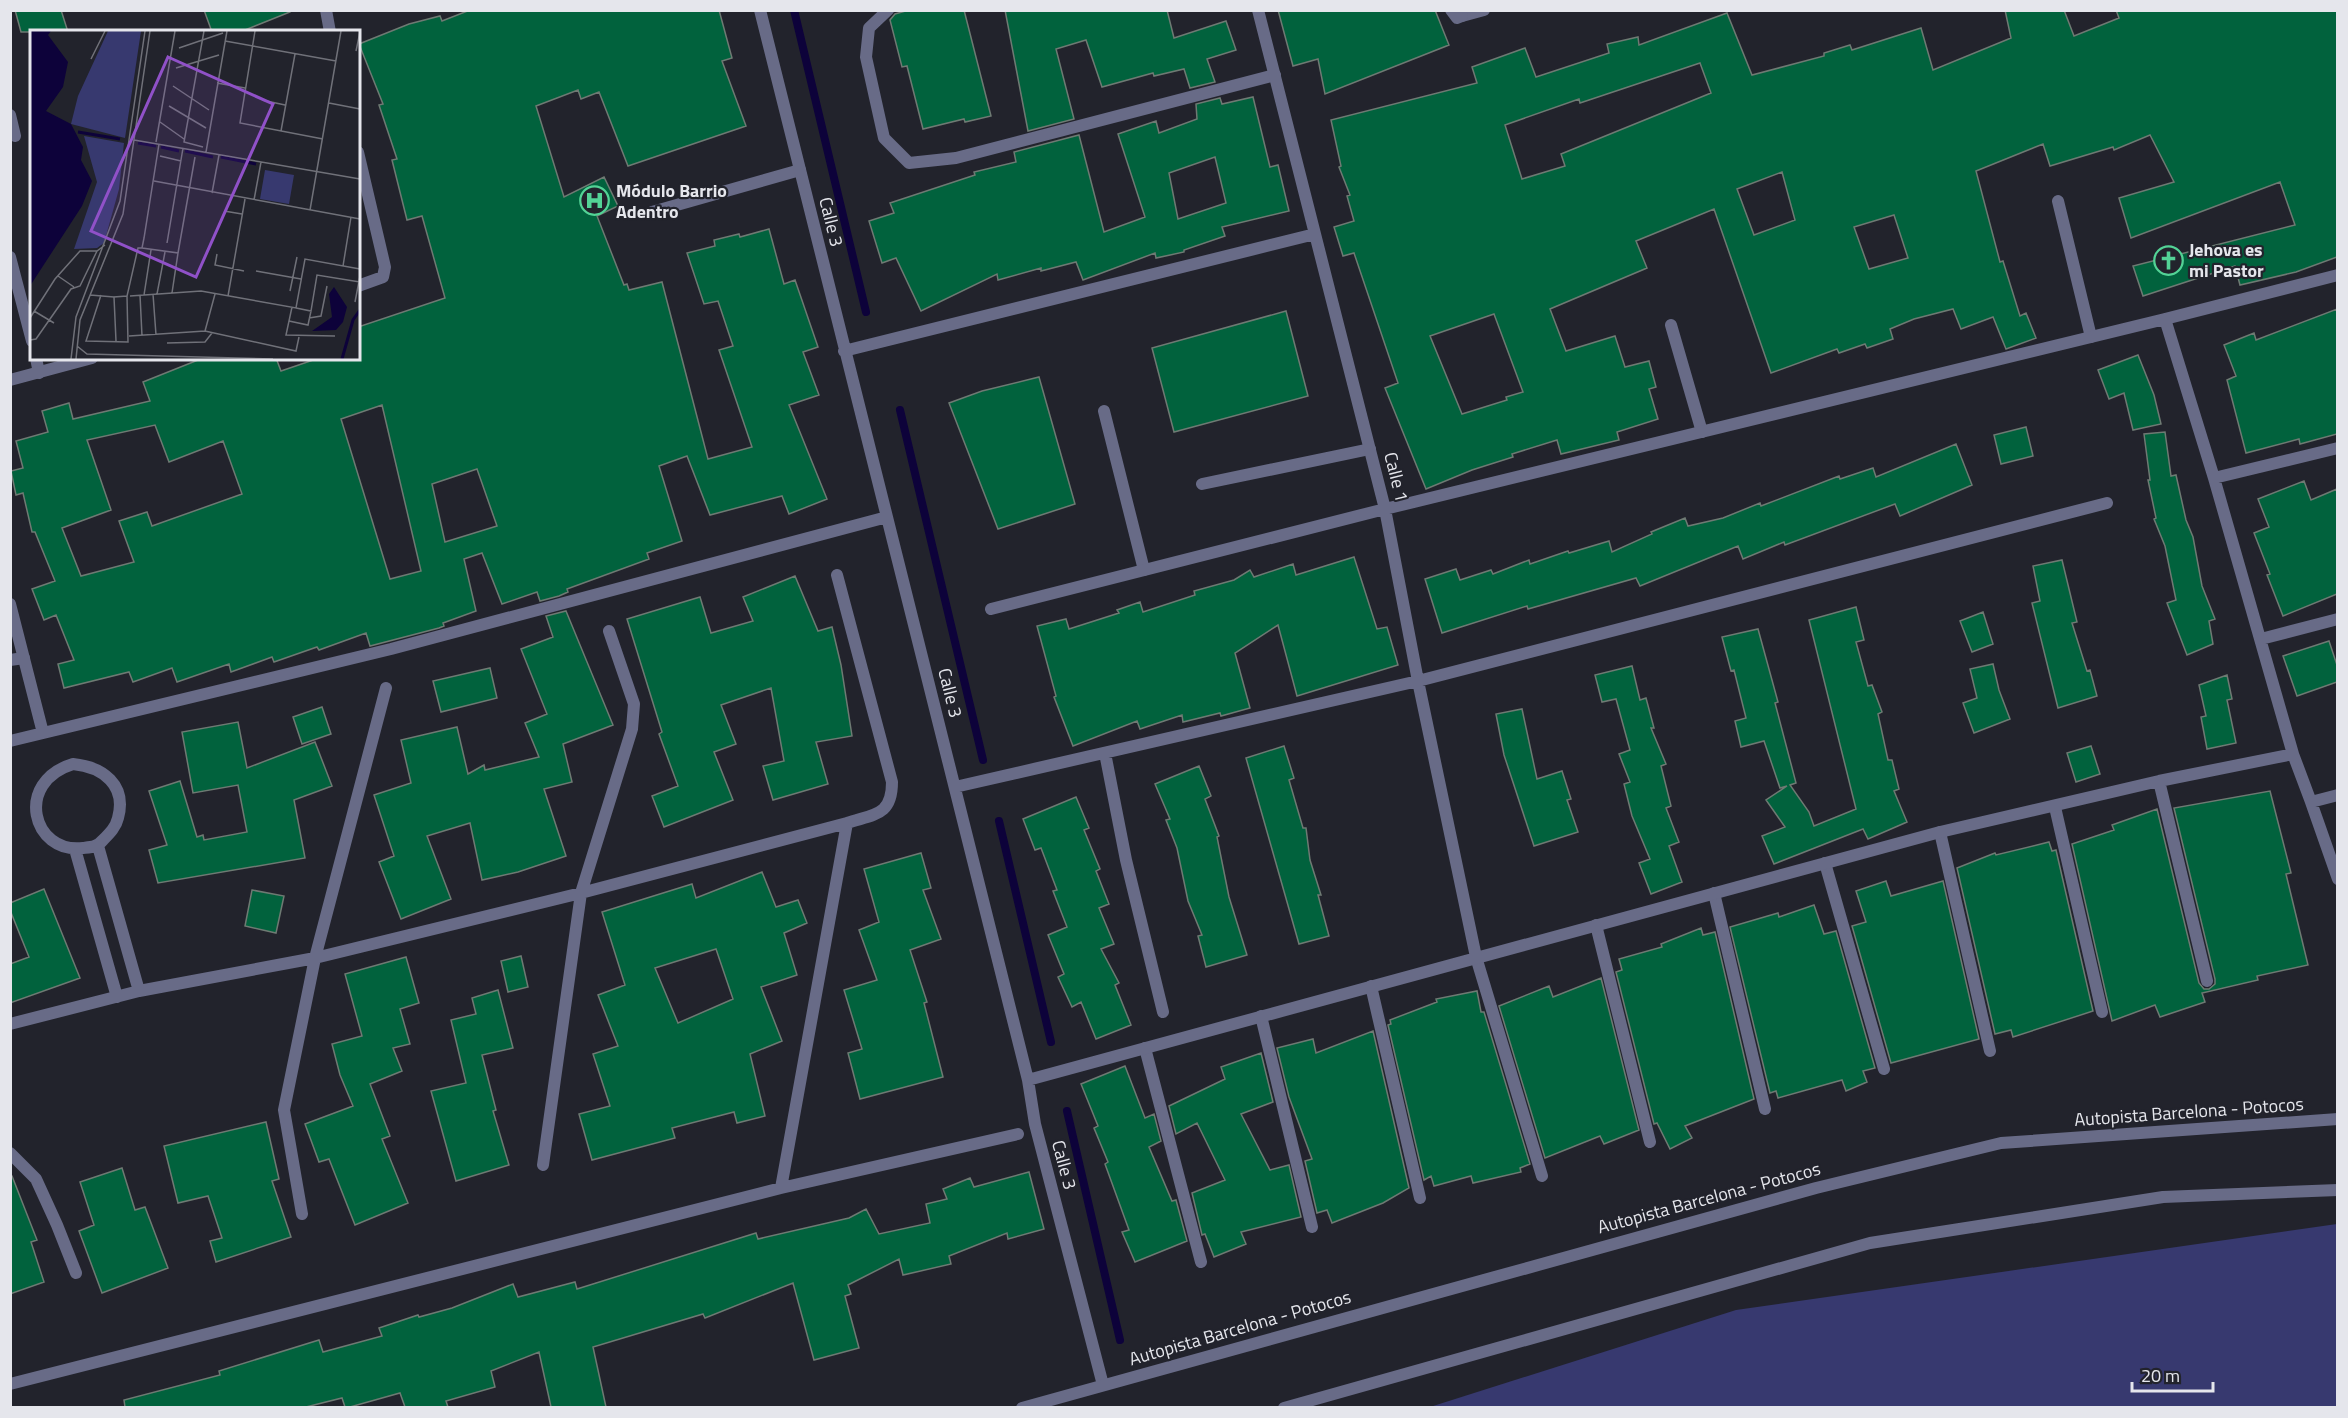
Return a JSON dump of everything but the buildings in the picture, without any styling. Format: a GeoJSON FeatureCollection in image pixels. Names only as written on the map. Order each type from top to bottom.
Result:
{"type":"FeatureCollection","features":[{"type":"Feature","properties":{"kind":"street"},"geometry":{"type":"LineString","coordinates":[[326,10],[330,30]]}},
{"type":"Feature","properties":{"kind":"street","name":"Calle 3"},"geometry":{"type":"LineString","coordinates":[[760,10],[1028,1080],[1035,1124],[1103,1385]]}},
{"type":"Feature","properties":{"kind":"street"},"geometry":{"type":"LineString","coordinates":[[888,10],[869,28],[866,57],[884,138],[909,163],[956,158],[1275,75]]}},
{"type":"Feature","properties":{"kind":"street","name":"Calle 1"},"geometry":{"type":"LineString","coordinates":[[1258,10],[1386,509],[1418,681],[1476,957],[1542,1176]]}},
{"type":"Feature","properties":{"kind":"street"},"geometry":{"type":"LineString","coordinates":[[1457,13],[1484,10]]}},
{"type":"Feature","properties":{"kind":"street"},"geometry":{"type":"LineString","coordinates":[[10,114],[15,136]]}},
{"type":"Feature","properties":{"kind":"street"},"geometry":{"type":"LineString","coordinates":[[360,161],[385,267],[383,277],[360,285]]}},
{"type":"Feature","properties":{"kind":"street"},"geometry":{"type":"LineString","coordinates":[[652,212],[800,170]]}},
{"type":"Feature","properties":{"kind":"street"},"geometry":{"type":"LineString","coordinates":[[2058,201],[2091,337]]}},
{"type":"Feature","properties":{"kind":"street"},"geometry":{"type":"LineString","coordinates":[[844,351],[1316,234]]}},
{"type":"Feature","properties":{"kind":"street"},"geometry":{"type":"LineString","coordinates":[[10,257],[30,333]]}},
{"type":"Feature","properties":{"kind":"street"},"geometry":{"type":"LineString","coordinates":[[991,609],[1386,509],[2337,275]]}},
{"type":"Feature","properties":{"kind":"street"},"geometry":{"type":"LineString","coordinates":[[2164,319],[2214,478],[2293,754],[2337,879]]}},
{"type":"Feature","properties":{"kind":"street"},"geometry":{"type":"LineString","coordinates":[[1671,325],[1702,432]]}},
{"type":"Feature","properties":{"kind":"street"},"geometry":{"type":"LineString","coordinates":[[36,360],[39,373]]}},
{"type":"Feature","properties":{"kind":"street"},"geometry":{"type":"LineString","coordinates":[[10,380],[85,360]]}},
{"type":"Feature","properties":{"kind":"street"},"geometry":{"type":"LineString","coordinates":[[1104,411],[1144,570]]}},
{"type":"Feature","properties":{"kind":"street"},"geometry":{"type":"LineString","coordinates":[[2214,478],[2337,448]]}},
{"type":"Feature","properties":{"kind":"street"},"geometry":{"type":"LineString","coordinates":[[1202,484],[1370,449]]}},
{"type":"Feature","properties":{"kind":"street"},"geometry":{"type":"LineString","coordinates":[[955,787],[1418,681],[2107,503]]}},
{"type":"Feature","properties":{"kind":"street"},"geometry":{"type":"LineString","coordinates":[[10,741],[391,649],[887,517]]}},
{"type":"Feature","properties":{"kind":"street"},"geometry":{"type":"LineString","coordinates":[[10,1024],[140,991],[315,958],[581,893],[883,811],[892,797],[892,782],[837,575]]}},
{"type":"Feature","properties":{"kind":"street"},"geometry":{"type":"LineString","coordinates":[[10,604],[43,733]]}},
{"type":"Feature","properties":{"kind":"street"},"geometry":{"type":"LineString","coordinates":[[2261,639],[2337,618]]}},
{"type":"Feature","properties":{"kind":"street"},"geometry":{"type":"LineString","coordinates":[[543,1165],[581,893],[632,729],[634,704],[609,631]]}},
{"type":"Feature","properties":{"kind":"street"},"geometry":{"type":"LineString","coordinates":[[10,660],[24,658]]}},
{"type":"Feature","properties":{"kind":"street"},"geometry":{"type":"LineString","coordinates":[[302,1214],[284,1110],[315,958],[386,688]]}},
{"type":"Feature","properties":{"kind":"street"},"geometry":{"type":"LineString","coordinates":[[1105,753],[1126,860],[1163,1012]]}},
{"type":"Feature","properties":{"kind":"street"},"geometry":{"type":"LineString","coordinates":[[1028,1080],[1940,832],[2159,781],[2293,754]]}},
{"type":"Feature","properties":{"kind":"street"},"geometry":{"type":"LineString","coordinates":[[73,764],[87,765],[100,770],[111,780],[118,792],[120,806],[118,819],[112,832],[98,846],[75,849],[50,838],[41,828],[36,815],[36,801],[40,787],[54,772],[73,764]]}},
{"type":"Feature","properties":{"kind":"street"},"geometry":{"type":"LineString","coordinates":[[2159,781],[2208,981]]}},
{"type":"Feature","properties":{"kind":"street"},"geometry":{"type":"LineString","coordinates":[[2311,802],[2337,795]]}},
{"type":"Feature","properties":{"kind":"street"},"geometry":{"type":"LineString","coordinates":[[2055,807],[2102,1012]]}},
{"type":"Feature","properties":{"kind":"street"},"geometry":{"type":"LineString","coordinates":[[782,1188],[847,822]]}},
{"type":"Feature","properties":{"kind":"street"},"geometry":{"type":"LineString","coordinates":[[1940,832],[1990,1051]]}},
{"type":"Feature","properties":{"kind":"street"},"geometry":{"type":"LineString","coordinates":[[98,846],[140,991]]}},
{"type":"Feature","properties":{"kind":"street"},"geometry":{"type":"LineString","coordinates":[[75,849],[117,997]]}},
{"type":"Feature","properties":{"kind":"street"},"geometry":{"type":"LineString","coordinates":[[1825,863],[1884,1069]]}},
{"type":"Feature","properties":{"kind":"street"},"geometry":{"type":"LineString","coordinates":[[1714,893],[1765,1109]]}},
{"type":"Feature","properties":{"kind":"street"},"geometry":{"type":"LineString","coordinates":[[1596,924],[1650,1142]]}},
{"type":"Feature","properties":{"kind":"street"},"geometry":{"type":"LineString","coordinates":[[1371,986],[1420,1198]]}},
{"type":"Feature","properties":{"kind":"street"},"geometry":{"type":"LineString","coordinates":[[1261,1016],[1312,1227]]}},
{"type":"Feature","properties":{"kind":"street"},"geometry":{"type":"LineString","coordinates":[[1145,1048],[1201,1262]]}},
{"type":"Feature","properties":{"kind":"street","name":"Autopista Barcelona - Potocos"},"geometry":{"type":"LineString","coordinates":[[1022,1407],[1816,1188],[2001,1143],[2337,1119]]}},
{"type":"Feature","properties":{"kind":"street"},"geometry":{"type":"LineString","coordinates":[[10,1384],[782,1188],[1018,1134]]}},
{"type":"Feature","properties":{"kind":"street"},"geometry":{"type":"LineString","coordinates":[[10,1153],[36,1179],[76,1273]]}},
{"type":"Feature","properties":{"kind":"street"},"geometry":{"type":"LineString","coordinates":[[1284,1407],[1870,1243],[2163,1197],[2337,1190]]}},
{"type":"Feature","properties":{"kind":"shaded area"},"geometry":{"type":"Polygon","coordinates":[[[2337,1224],[2337,1407],[1430,1407],[1736,1310],[2337,1224]]]}},
{"type":"Feature","properties":{"kind":"waterway"},"geometry":{"type":"LineString","coordinates":[[794,10],[866,312]]}},
{"type":"Feature","properties":{"kind":"waterway"},"geometry":{"type":"LineString","coordinates":[[900,410],[983,760]]}},
{"type":"Feature","properties":{"kind":"waterway"},"geometry":{"type":"LineString","coordinates":[[999,821],[1051,1042]]}},
{"type":"Feature","properties":{"kind":"waterway"},"geometry":{"type":"LineString","coordinates":[[1067,1111],[1120,1340]]}},
{"type":"Feature","properties":{"kind":"place","name":"Módulo Barrio Adentro"},"geometry":{"type":"Point","coordinates":[595,201]}},
{"type":"Feature","properties":{"kind":"place","name":"Jehova es mi Pastor"},"geometry":{"type":"Point","coordinates":[2168,260]}}]}
